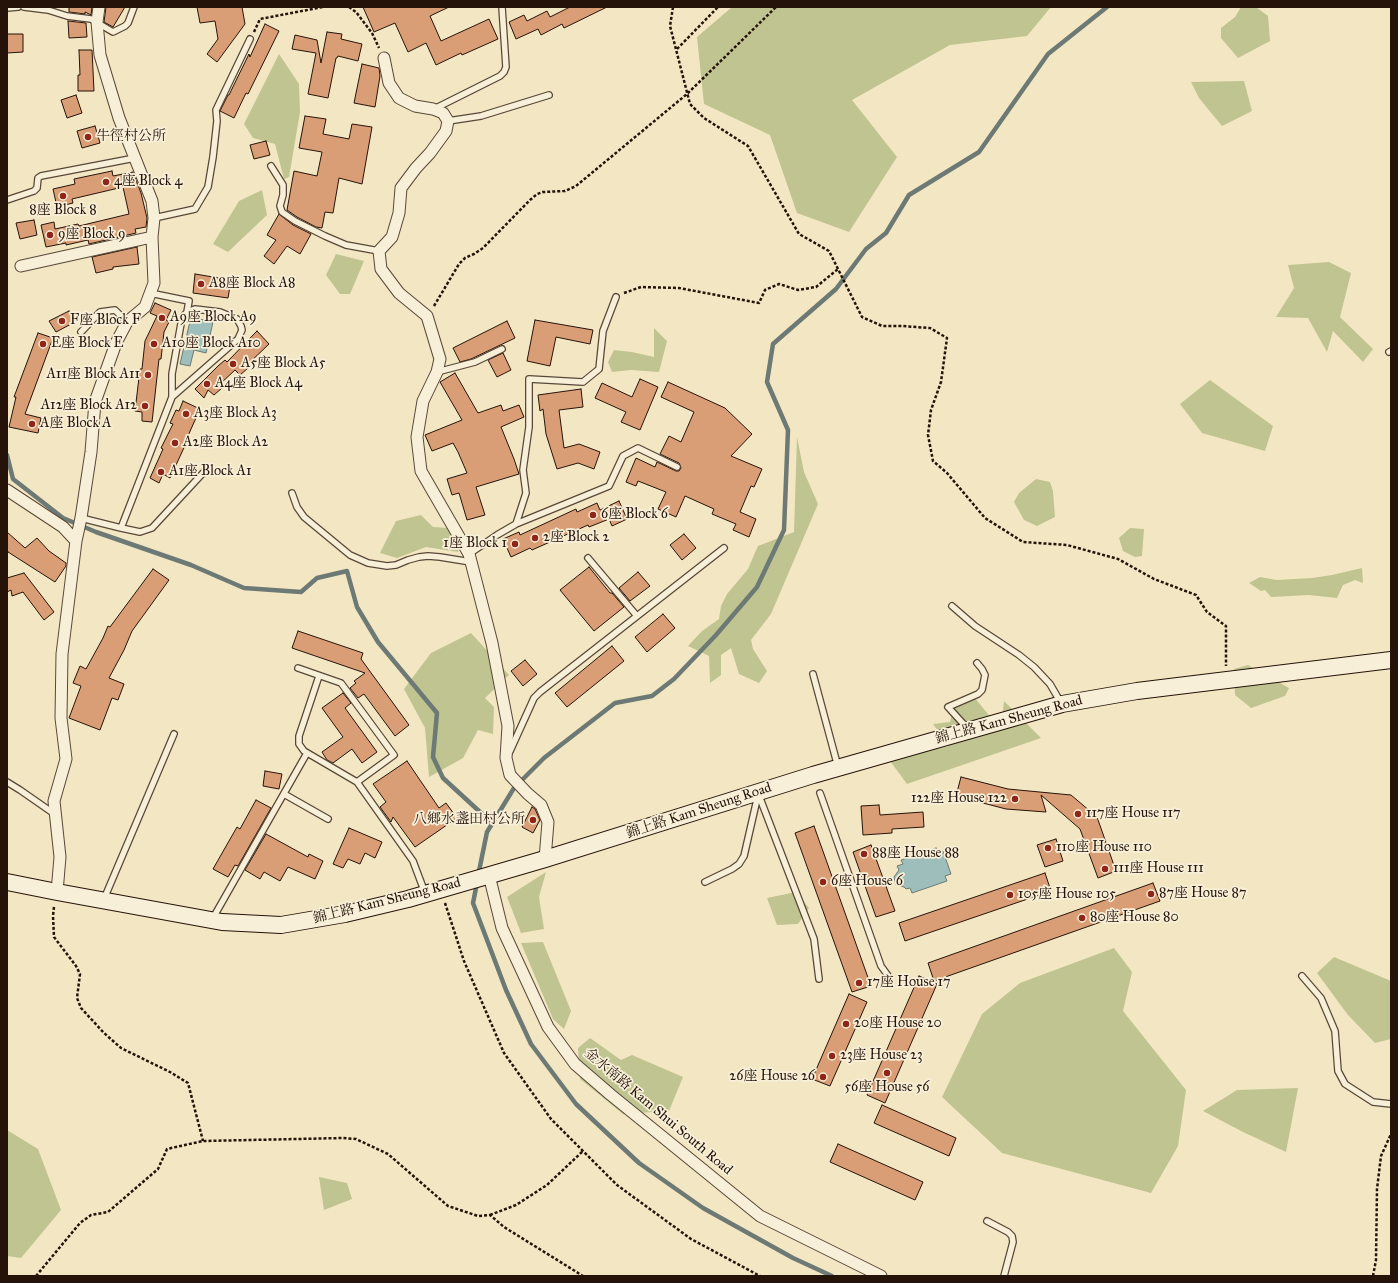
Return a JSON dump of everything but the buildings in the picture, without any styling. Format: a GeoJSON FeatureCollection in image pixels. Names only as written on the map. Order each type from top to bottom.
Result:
{"type":"FeatureCollection","features":[{"type":"Feature","properties":{"kind":"main road","name":"錦上路 Kam Sheung Road"},"geometry":{"type":"LineString","coordinates":[[7,882],[222,922],[281,925],[345,914],[425,894],[545,859],[838,768],[1062,704],[1137,691],[1391,660]]}},
{"type":"Feature","properties":{"kind":"street"},"geometry":{"type":"LineString","coordinates":[[57,892],[60,857],[54,801],[66,759],[61,718],[62,654],[91,452],[95,402],[116,343],[127,322],[145,307],[154,283],[152,237],[154,218],[152,201],[119,118],[100,55],[97,22],[99,7]]}},
{"type":"Feature","properties":{"kind":"street"},"geometry":{"type":"LineString","coordinates":[[384,58],[389,83],[399,98],[415,106],[433,109],[443,113],[448,121],[446,131],[401,188],[399,214],[392,237],[379,251],[381,269],[399,293],[427,316],[440,359],[437,372],[423,401],[417,437],[421,470],[470,558],[492,643],[508,726],[506,758],[510,775],[541,805],[548,822],[545,859]]}},
{"type":"Feature","properties":{"kind":"street"},"geometry":{"type":"LineString","coordinates":[[21,266],[152,237]]}},
{"type":"Feature","properties":{"kind":"street"},"geometry":{"type":"LineString","coordinates":[[7,490],[78,537]]}},
{"type":"Feature","properties":{"kind":"street","name":"金水南路 Kam Shui South Road"},"geometry":{"type":"LineString","coordinates":[[487,875],[502,928],[548,1027],[575,1064],[760,1216],[881,1276]]}},
{"type":"Feature","properties":{"kind":"lane"},"geometry":{"type":"LineString","coordinates":[[7,8],[18,7]]}},
{"type":"Feature","properties":{"kind":"lane"},"geometry":{"type":"LineString","coordinates":[[24,7],[48,10],[67,16],[91,18],[113,32],[128,23],[134,7]]}},
{"type":"Feature","properties":{"kind":"lane"},"geometry":{"type":"LineString","coordinates":[[433,109],[500,76],[504,72],[506,67],[502,7]]}},
{"type":"Feature","properties":{"kind":"lane"},"geometry":{"type":"LineString","coordinates":[[154,218],[195,209],[208,186],[214,150],[217,121],[216,110],[250,40]]}},
{"type":"Feature","properties":{"kind":"lane"},"geometry":{"type":"LineString","coordinates":[[448,121],[481,116],[549,95]]}},
{"type":"Feature","properties":{"kind":"lane"},"geometry":{"type":"LineString","coordinates":[[7,200],[34,191],[37,188],[38,178],[41,176],[135,158]]}},
{"type":"Feature","properties":{"kind":"lane"},"geometry":{"type":"LineString","coordinates":[[271,166],[283,185],[283,194],[280,206],[282,212],[324,236],[346,244],[379,251]]}},
{"type":"Feature","properties":{"kind":"lane"},"geometry":{"type":"LineString","coordinates":[[121,528],[172,397],[172,374],[181,321],[187,312],[189,301],[150,293]]}},
{"type":"Feature","properties":{"kind":"lane"},"geometry":{"type":"LineString","coordinates":[[516,524],[526,493],[523,470],[529,427],[529,379],[583,382],[599,369],[603,331],[616,297]]}},
{"type":"Feature","properties":{"kind":"lane"},"geometry":{"type":"LineString","coordinates":[[172,397],[238,339],[242,330],[238,319],[220,312],[195,309],[187,312]]}},
{"type":"Feature","properties":{"kind":"lane"},"geometry":{"type":"LineString","coordinates":[[81,332],[100,312],[115,310],[127,322]]}},
{"type":"Feature","properties":{"kind":"lane"},"geometry":{"type":"LineString","coordinates":[[437,372],[475,362],[502,349]]}},
{"type":"Feature","properties":{"kind":"lane"},"geometry":{"type":"LineString","coordinates":[[292,493],[297,507],[304,517],[350,555],[368,563],[396,566],[419,557],[428,556],[470,558],[497,535],[516,524],[608,486],[622,456],[638,448],[677,467]]}},
{"type":"Feature","properties":{"kind":"lane"},"geometry":{"type":"LineString","coordinates":[[81,519],[140,532],[152,528],[203,473]]}},
{"type":"Feature","properties":{"kind":"lane"},"geometry":{"type":"LineString","coordinates":[[506,758],[534,698],[724,548]]}},
{"type":"Feature","properties":{"kind":"lane"},"geometry":{"type":"LineString","coordinates":[[588,558],[637,616]]}},
{"type":"Feature","properties":{"kind":"lane"},"geometry":{"type":"LineString","coordinates":[[952,606],[975,626],[1019,655],[1034,667],[1050,684],[1062,704]]}},
{"type":"Feature","properties":{"kind":"lane"},"geometry":{"type":"LineString","coordinates":[[969,730],[948,708],[978,694],[982,690],[985,675],[977,663]]}},
{"type":"Feature","properties":{"kind":"lane"},"geometry":{"type":"LineString","coordinates":[[298,668],[341,683],[394,755],[357,782]]}},
{"type":"Feature","properties":{"kind":"lane"},"geometry":{"type":"LineString","coordinates":[[813,674],[838,768]]}},
{"type":"Feature","properties":{"kind":"lane"},"geometry":{"type":"LineString","coordinates":[[319,676],[298,736],[299,744],[307,753],[357,782],[413,861],[425,894]]}},
{"type":"Feature","properties":{"kind":"lane"},"geometry":{"type":"LineString","coordinates":[[103,901],[174,734]]}},
{"type":"Feature","properties":{"kind":"lane"},"geometry":{"type":"LineString","coordinates":[[212,920],[307,753]]}},
{"type":"Feature","properties":{"kind":"lane"},"geometry":{"type":"LineString","coordinates":[[7,782],[56,816]]}},
{"type":"Feature","properties":{"kind":"lane"},"geometry":{"type":"LineString","coordinates":[[705,882],[732,869],[739,864],[744,856],[758,792]]}},
{"type":"Feature","properties":{"kind":"lane"},"geometry":{"type":"LineString","coordinates":[[758,792],[814,939],[819,979]]}},
{"type":"Feature","properties":{"kind":"lane"},"geometry":{"type":"LineString","coordinates":[[820,793],[881,966],[889,977]]}},
{"type":"Feature","properties":{"kind":"lane"},"geometry":{"type":"LineString","coordinates":[[284,794],[328,819]]}},
{"type":"Feature","properties":{"kind":"lane"},"geometry":{"type":"LineString","coordinates":[[1302,976],[1321,998],[1335,1031],[1338,1071],[1345,1084],[1373,1102],[1391,1104]]}},
{"type":"Feature","properties":{"kind":"lane"},"geometry":{"type":"LineString","coordinates":[[987,1220],[1008,1232],[1012,1236],[1004,1276]]}},
{"type":"Feature","properties":{"kind":"path"},"geometry":{"type":"LineString","coordinates":[[250,40],[260,19],[323,7]]}},
{"type":"Feature","properties":{"kind":"path"},"geometry":{"type":"LineString","coordinates":[[349,7],[356,12],[372,34],[384,58]]}},
{"type":"Feature","properties":{"kind":"path"},"geometry":{"type":"LineString","coordinates":[[672,7],[670,26],[690,104],[704,118],[748,146],[799,234],[829,251],[862,317],[882,326],[930,328],[946,338],[941,382],[931,410],[928,435],[933,461],[947,472],[985,518],[1023,542],[1067,545],[1118,559],[1154,579],[1196,595],[1207,612],[1226,626],[1225,680]]}},
{"type":"Feature","properties":{"kind":"path"},"geometry":{"type":"LineString","coordinates":[[676,50],[718,7]]}},
{"type":"Feature","properties":{"kind":"path"},"geometry":{"type":"LineString","coordinates":[[427,316],[459,264],[465,258],[483,248],[537,194],[543,192],[565,191],[576,186],[687,94],[776,7]]}},
{"type":"Feature","properties":{"kind":"path"},"geometry":{"type":"LineString","coordinates":[[616,297],[641,287],[679,288],[759,303],[766,290],[779,284],[798,290],[816,287],[838,269]]}},
{"type":"Feature","properties":{"kind":"path"},"geometry":{"type":"LineString","coordinates":[[441,889],[464,961],[504,1053],[551,1119],[617,1185],[692,1239],[760,1276]]}},
{"type":"Feature","properties":{"kind":"path"},"geometry":{"type":"LineString","coordinates":[[57,892],[53,916],[54,937],[76,966],[80,974],[77,998],[81,1008],[104,1033],[121,1048],[170,1072],[188,1083],[203,1141]]}},
{"type":"Feature","properties":{"kind":"path"},"geometry":{"type":"LineString","coordinates":[[1373,1276],[1376,1260],[1377,1189],[1381,1156],[1391,1134]]}},
{"type":"Feature","properties":{"kind":"path"},"geometry":{"type":"LineString","coordinates":[[36,1276],[80,1223],[91,1215],[108,1212],[158,1169],[167,1149],[203,1141],[356,1139],[388,1154],[448,1206],[478,1216],[490,1215],[516,1205],[547,1185],[583,1150]]}},
{"type":"Feature","properties":{"kind":"path"},"geometry":{"type":"LineString","coordinates":[[490,1215],[504,1227],[583,1276]]}},
{"type":"Feature","properties":{"kind":"green space"},"geometry":{"type":"Polygon","coordinates":[[[732,7],[1051,7],[1027,36],[950,45],[852,100],[897,157],[849,232],[797,213],[770,135],[704,104],[697,37],[732,7]]]}},
{"type":"Feature","properties":{"kind":"green space"},"geometry":{"type":"Polygon","coordinates":[[[1241,7],[1256,7],[1268,16],[1270,41],[1238,58],[1221,38],[1221,28],[1235,17],[1241,7]]]}},
{"type":"Feature","properties":{"kind":"green space"},"geometry":{"type":"Polygon","coordinates":[[[279,54],[299,84],[300,112],[289,177],[284,179],[275,144],[253,138],[244,124],[279,54]]]}},
{"type":"Feature","properties":{"kind":"green space"},"geometry":{"type":"Polygon","coordinates":[[[1244,81],[1252,111],[1222,126],[1199,98],[1191,82],[1244,81]]]}},
{"type":"Feature","properties":{"kind":"green space"},"geometry":{"type":"Polygon","coordinates":[[[262,190],[267,215],[228,252],[213,244],[239,201],[262,190]]]}},
{"type":"Feature","properties":{"kind":"green space"},"geometry":{"type":"Polygon","coordinates":[[[336,254],[364,261],[350,294],[340,294],[326,275],[336,254]]]}},
{"type":"Feature","properties":{"kind":"green space"},"geometry":{"type":"Polygon","coordinates":[[[1329,262],[1351,273],[1340,317],[1373,349],[1363,362],[1333,331],[1327,352],[1308,318],[1276,317],[1294,288],[1288,265],[1329,262]]]}},
{"type":"Feature","properties":{"kind":"green space"},"geometry":{"type":"Polygon","coordinates":[[[654,328],[667,341],[659,372],[631,370],[612,372],[608,362],[614,350],[654,357],[654,328]]]}},
{"type":"Feature","properties":{"kind":"green space"},"geometry":{"type":"Polygon","coordinates":[[[1210,380],[1273,426],[1265,451],[1202,433],[1180,404],[1210,380]]]}},
{"type":"Feature","properties":{"kind":"green space"},"geometry":{"type":"Polygon","coordinates":[[[797,437],[804,472],[818,504],[771,614],[751,640],[753,649],[767,671],[759,683],[739,674],[731,648],[721,655],[721,675],[710,683],[709,656],[688,646],[702,631],[719,619],[721,606],[727,594],[748,569],[758,546],[794,532],[797,437]]]}},
{"type":"Feature","properties":{"kind":"green space"},"geometry":{"type":"Polygon","coordinates":[[[1036,479],[1050,482],[1053,491],[1055,517],[1037,526],[1024,520],[1014,502],[1019,493],[1036,479]]]}},
{"type":"Feature","properties":{"kind":"green space"},"geometry":{"type":"Polygon","coordinates":[[[421,515],[433,527],[461,529],[458,552],[426,547],[397,558],[380,553],[396,521],[421,515]]]}},
{"type":"Feature","properties":{"kind":"green space"},"geometry":{"type":"Polygon","coordinates":[[[1130,528],[1144,529],[1142,556],[1135,557],[1123,551],[1119,538],[1130,528]]]}},
{"type":"Feature","properties":{"kind":"green space"},"geometry":{"type":"Polygon","coordinates":[[[1362,568],[1363,583],[1355,580],[1343,585],[1337,598],[1309,595],[1271,597],[1265,590],[1261,591],[1249,583],[1260,577],[1276,580],[1312,578],[1362,568]]]}},
{"type":"Feature","properties":{"kind":"green space"},"geometry":{"type":"Polygon","coordinates":[[[471,633],[509,675],[485,698],[494,707],[493,734],[478,730],[463,758],[429,777],[425,728],[404,689],[431,653],[471,633]]]}},
{"type":"Feature","properties":{"kind":"green space"},"geometry":{"type":"Polygon","coordinates":[[[1248,665],[1289,688],[1285,696],[1251,708],[1235,695],[1234,669],[1248,665]]]}},
{"type":"Feature","properties":{"kind":"green space"},"geometry":{"type":"Polygon","coordinates":[[[974,697],[1001,730],[1004,701],[1041,738],[907,784],[890,761],[949,746],[933,724],[950,722],[954,706],[974,697]]]}},
{"type":"Feature","properties":{"kind":"green space"},"geometry":{"type":"Polygon","coordinates":[[[546,872],[539,897],[544,929],[521,933],[507,897],[546,872]]]}},
{"type":"Feature","properties":{"kind":"green space"},"geometry":{"type":"Polygon","coordinates":[[[796,892],[809,908],[798,924],[777,925],[767,898],[796,892]]]}},
{"type":"Feature","properties":{"kind":"green space"},"geometry":{"type":"Polygon","coordinates":[[[543,942],[571,1011],[564,1029],[553,1019],[521,943],[543,942]]]}},
{"type":"Feature","properties":{"kind":"green space"},"geometry":{"type":"Polygon","coordinates":[[[1114,948],[1132,972],[1123,1011],[1186,1090],[1178,1146],[1151,1193],[1002,1153],[942,1097],[982,1014],[1020,983],[1114,948]]]}},
{"type":"Feature","properties":{"kind":"green space"},"geometry":{"type":"Polygon","coordinates":[[[1334,957],[1391,981],[1391,1039],[1375,1043],[1348,1015],[1317,973],[1334,957]]]}},
{"type":"Feature","properties":{"kind":"green space"},"geometry":{"type":"Polygon","coordinates":[[[590,1038],[621,1060],[632,1055],[683,1077],[669,1111],[623,1114],[580,1079],[578,1048],[590,1038]]]}},
{"type":"Feature","properties":{"kind":"green space"},"geometry":{"type":"Polygon","coordinates":[[[1298,1088],[1286,1152],[1203,1111],[1237,1090],[1298,1088]]]}},
{"type":"Feature","properties":{"kind":"green space"},"geometry":{"type":"Polygon","coordinates":[[[7,1130],[38,1149],[61,1210],[21,1258],[7,1256],[7,1130]]]}},
{"type":"Feature","properties":{"kind":"green space"},"geometry":{"type":"Polygon","coordinates":[[[319,1177],[347,1183],[352,1199],[324,1210],[319,1177]]]}},
{"type":"Feature","properties":{"kind":"water"},"geometry":{"type":"Polygon","coordinates":[[[191,317],[213,322],[206,353],[194,350],[190,366],[180,364],[191,317]]]}},
{"type":"Feature","properties":{"kind":"water"},"geometry":{"type":"Polygon","coordinates":[[[936,848],[937,852],[943,851],[951,874],[945,876],[947,881],[912,893],[910,888],[906,889],[896,885],[894,877],[899,870],[897,866],[903,864],[901,860],[936,848]]]}},
{"type":"Feature","properties":{"kind":"waterway"},"geometry":{"type":"LineString","coordinates":[[478,876],[487,832],[514,788],[544,758],[615,703],[652,696],[674,679],[716,635],[757,587],[784,530],[788,430],[767,382],[773,344],[836,289],[866,249],[886,233],[909,195],[979,152],[1048,54],[1107,7]]}},
{"type":"Feature","properties":{"kind":"waterway"},"geometry":{"type":"LineString","coordinates":[[7,455],[13,479],[63,518],[96,532],[191,565],[244,588],[301,592],[317,578],[347,571],[357,607],[378,642],[437,713],[433,757],[443,778],[492,823]]}},
{"type":"Feature","properties":{"kind":"waterway"},"geometry":{"type":"LineString","coordinates":[[477,883],[473,903],[506,990],[531,1044],[576,1104],[639,1163],[703,1208],[793,1258],[832,1276]]}},
{"type":"Feature","properties":{"kind":"place","name":"牛徑村公所"},"geometry":{"type":"Point","coordinates":[88,137]}},
{"type":"Feature","properties":{"kind":"place","name":"4座 Block 4"},"geometry":{"type":"Point","coordinates":[106,182]}},
{"type":"Feature","properties":{"kind":"place","name":"8座 Block 8"},"geometry":{"type":"Point","coordinates":[63,196]}},
{"type":"Feature","properties":{"kind":"place","name":"9座 Block 9"},"geometry":{"type":"Point","coordinates":[50,235]}},
{"type":"Feature","properties":{"kind":"place","name":"A8座 Block A8"},"geometry":{"type":"Point","coordinates":[201,284]}},
{"type":"Feature","properties":{"kind":"place","name":"A9座 Block A9"},"geometry":{"type":"Point","coordinates":[162,318]}},
{"type":"Feature","properties":{"kind":"place","name":"F座 Block F"},"geometry":{"type":"Point","coordinates":[62,321]}},
{"type":"Feature","properties":{"kind":"place","name":"E座 Block E"},"geometry":{"type":"Point","coordinates":[43,344]}},
{"type":"Feature","properties":{"kind":"place","name":"A10座 Block A10"},"geometry":{"type":"Point","coordinates":[154,344]}},
{"type":"Feature","properties":{"kind":"place","name":"A5座 Block A5"},"geometry":{"type":"Point","coordinates":[233,364]}},
{"type":"Feature","properties":{"kind":"place","name":"A11座 Block A11"},"geometry":{"type":"Point","coordinates":[148,375]}},
{"type":"Feature","properties":{"kind":"place","name":"A4座 Block A4"},"geometry":{"type":"Point","coordinates":[207,384]}},
{"type":"Feature","properties":{"kind":"place","name":"A12座 Block A12"},"geometry":{"type":"Point","coordinates":[145,406]}},
{"type":"Feature","properties":{"kind":"place","name":"A3座 Block A3"},"geometry":{"type":"Point","coordinates":[186,414]}},
{"type":"Feature","properties":{"kind":"place","name":"A座 Block A"},"geometry":{"type":"Point","coordinates":[32,424]}},
{"type":"Feature","properties":{"kind":"place","name":"A2座 Block A2"},"geometry":{"type":"Point","coordinates":[175,443]}},
{"type":"Feature","properties":{"kind":"place","name":"A1座 Block A1"},"geometry":{"type":"Point","coordinates":[161,472]}},
{"type":"Feature","properties":{"kind":"place","name":"6座 Block 6"},"geometry":{"type":"Point","coordinates":[593,515]}},
{"type":"Feature","properties":{"kind":"place","name":"2座 Block 2"},"geometry":{"type":"Point","coordinates":[535,538]}},
{"type":"Feature","properties":{"kind":"place","name":"1座 Block 1"},"geometry":{"type":"Point","coordinates":[515,544]}},
{"type":"Feature","properties":{"kind":"place","name":"122座 House 122"},"geometry":{"type":"Point","coordinates":[1015,799]}},
{"type":"Feature","properties":{"kind":"place","name":"117座 House 117"},"geometry":{"type":"Point","coordinates":[1078,814]}},
{"type":"Feature","properties":{"kind":"place","name":"八鄉水盞田村公所"},"geometry":{"type":"Point","coordinates":[533,820]}},
{"type":"Feature","properties":{"kind":"place","name":"110座 House 110"},"geometry":{"type":"Point","coordinates":[1048,848]}},
{"type":"Feature","properties":{"kind":"place","name":"88座 House 88"},"geometry":{"type":"Point","coordinates":[864,854]}},
{"type":"Feature","properties":{"kind":"place","name":"111座 House 111"},"geometry":{"type":"Point","coordinates":[1105,869]}},
{"type":"Feature","properties":{"kind":"place","name":"6座 House 6"},"geometry":{"type":"Point","coordinates":[823,882]}},
{"type":"Feature","properties":{"kind":"place","name":"87座 House 87"},"geometry":{"type":"Point","coordinates":[1151,894]}},
{"type":"Feature","properties":{"kind":"place","name":"105座 House 105"},"geometry":{"type":"Point","coordinates":[1010,895]}},
{"type":"Feature","properties":{"kind":"place","name":"80座 House 80"},"geometry":{"type":"Point","coordinates":[1082,918]}},
{"type":"Feature","properties":{"kind":"place","name":"17座 House 17"},"geometry":{"type":"Point","coordinates":[859,983]}},
{"type":"Feature","properties":{"kind":"place","name":"20座 House 20"},"geometry":{"type":"Point","coordinates":[846,1024]}},
{"type":"Feature","properties":{"kind":"place","name":"23座 House 23"},"geometry":{"type":"Point","coordinates":[832,1056]}},
{"type":"Feature","properties":{"kind":"place","name":"56座 House 56"},"geometry":{"type":"Point","coordinates":[887,1073]}},
{"type":"Feature","properties":{"kind":"place","name":"26座 House 26"},"geometry":{"type":"Point","coordinates":[823,1077]}}]}
